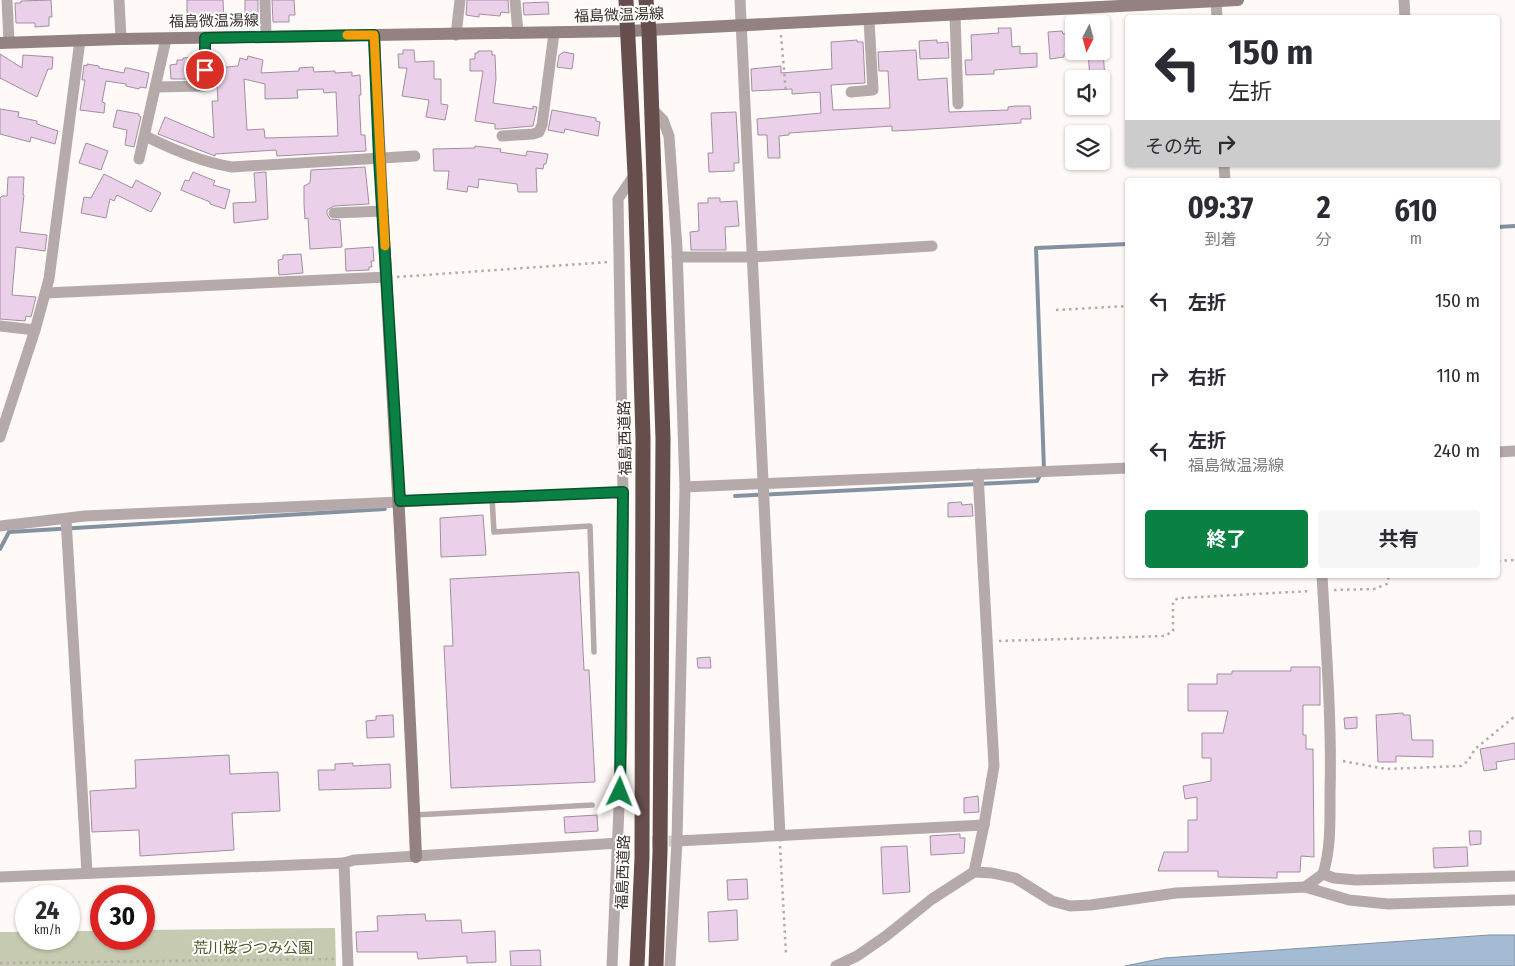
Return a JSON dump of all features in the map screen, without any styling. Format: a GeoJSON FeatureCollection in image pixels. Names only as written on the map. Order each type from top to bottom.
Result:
{"type":"FeatureCollection","features":[{"type":"Feature","properties":{"kind":"highway","name":"福島西道路"},"geometry":{"type":"LineString","coordinates":[[626,0],[635,174],[643,438],[642,858],[637,966]]}},
{"type":"Feature","properties":{"kind":"highway"},"geometry":{"type":"LineString","coordinates":[[646,0],[652,109],[662,438],[660,852],[656,966]]}},
{"type":"Feature","properties":{"kind":"main road","name":"福島微温湯線"},"geometry":{"type":"LineString","coordinates":[[4,43],[266,36],[456,35],[629,31],[1238,0]]}},
{"type":"Feature","properties":{"kind":"main road"},"geometry":{"type":"LineString","coordinates":[[374,35],[379,158],[400,501],[416,857]]}},
{"type":"Feature","properties":{"kind":"street"},"geometry":{"type":"LineString","coordinates":[[4,43],[7,0]]}},
{"type":"Feature","properties":{"kind":"street"},"geometry":{"type":"LineString","coordinates":[[119,0],[121,39]]}},
{"type":"Feature","properties":{"kind":"street"},"geometry":{"type":"LineString","coordinates":[[264,0],[266,36]]}},
{"type":"Feature","properties":{"kind":"street"},"geometry":{"type":"LineString","coordinates":[[456,35],[460,0]]}},
{"type":"Feature","properties":{"kind":"street"},"geometry":{"type":"LineString","coordinates":[[515,0],[518,33]]}},
{"type":"Feature","properties":{"kind":"street"},"geometry":{"type":"LineString","coordinates":[[740,0],[780,836]]}},
{"type":"Feature","properties":{"kind":"street"},"geometry":{"type":"LineString","coordinates":[[1404,0],[1405,15]]}},
{"type":"Feature","properties":{"kind":"street"},"geometry":{"type":"LineString","coordinates":[[1216,1],[1217,15]]}},
{"type":"Feature","properties":{"kind":"street"},"geometry":{"type":"LineString","coordinates":[[954,15],[958,104]]}},
{"type":"Feature","properties":{"kind":"street"},"geometry":{"type":"LineString","coordinates":[[851,92],[873,90],[869,20]]}},
{"type":"Feature","properties":{"kind":"street"},"geometry":{"type":"LineString","coordinates":[[502,136],[539,132],[542,125],[554,33]]}},
{"type":"Feature","properties":{"kind":"street"},"geometry":{"type":"LineString","coordinates":[[156,87],[204,86],[205,38]]}},
{"type":"Feature","properties":{"kind":"street"},"geometry":{"type":"LineString","coordinates":[[138,159],[145,136],[166,39]]}},
{"type":"Feature","properties":{"kind":"street"},"geometry":{"type":"LineString","coordinates":[[0,437],[4,411],[35,330],[49,279],[80,40]]}},
{"type":"Feature","properties":{"kind":"street"},"geometry":{"type":"LineString","coordinates":[[652,109],[663,120],[669,136],[677,257],[684,487],[677,841],[670,966]]}},
{"type":"Feature","properties":{"kind":"street"},"geometry":{"type":"LineString","coordinates":[[145,136],[211,164],[232,167],[415,156]]}},
{"type":"Feature","properties":{"kind":"street"},"geometry":{"type":"LineString","coordinates":[[612,966],[619,843],[622,740],[623,492],[618,199],[635,174]]}},
{"type":"Feature","properties":{"kind":"street"},"geometry":{"type":"LineString","coordinates":[[334,213],[383,211]]}},
{"type":"Feature","properties":{"kind":"street"},"geometry":{"type":"LineString","coordinates":[[677,257],[752,257],[932,246]]}},
{"type":"Feature","properties":{"kind":"street"},"geometry":{"type":"LineString","coordinates":[[46,293],[387,278]]}},
{"type":"Feature","properties":{"kind":"street"},"geometry":{"type":"LineString","coordinates":[[0,326],[35,330]]}},
{"type":"Feature","properties":{"kind":"street"},"geometry":{"type":"LineString","coordinates":[[1500,452],[1515,451]]}},
{"type":"Feature","properties":{"kind":"street"},"geometry":{"type":"LineString","coordinates":[[684,487],[1125,468]]}},
{"type":"Feature","properties":{"kind":"street"},"geometry":{"type":"LineString","coordinates":[[974,872],[994,766],[978,474]]}},
{"type":"Feature","properties":{"kind":"street"},"geometry":{"type":"LineString","coordinates":[[0,526],[85,516],[623,492]]}},
{"type":"Feature","properties":{"kind":"street"},"geometry":{"type":"LineString","coordinates":[[66,518],[87,873]]}},
{"type":"Feature","properties":{"kind":"street"},"geometry":{"type":"LineString","coordinates":[[1305,887],[1323,874],[1328,859],[1330,838],[1331,760],[1322,578]]}},
{"type":"Feature","properties":{"kind":"street"},"geometry":{"type":"LineString","coordinates":[[677,841],[984,825]]}},
{"type":"Feature","properties":{"kind":"street"},"geometry":{"type":"LineString","coordinates":[[0,877],[344,862],[619,843]]}},
{"type":"Feature","properties":{"kind":"street"},"geometry":{"type":"LineString","coordinates":[[344,862],[348,962]]}},
{"type":"Feature","properties":{"kind":"street"},"geometry":{"type":"LineString","coordinates":[[836,966],[857,956],[932,899],[974,872],[992,873],[1015,878],[1052,901],[1070,906],[1091,905],[1176,893],[1305,887],[1349,900],[1388,904],[1515,900]]}},
{"type":"Feature","properties":{"kind":"street"},"geometry":{"type":"LineString","coordinates":[[1323,874],[1334,878],[1356,880],[1515,876]]}},
{"type":"Feature","properties":{"kind":"lane"},"geometry":{"type":"LineString","coordinates":[[492,497],[494,532],[590,526],[594,652]]}},
{"type":"Feature","properties":{"kind":"lane"},"geometry":{"type":"LineString","coordinates":[[415,815],[592,804]]}},
{"type":"Feature","properties":{"kind":"path"},"geometry":{"type":"LineString","coordinates":[[780,24],[786,93]]}},
{"type":"Feature","properties":{"kind":"path"},"geometry":{"type":"LineString","coordinates":[[387,278],[620,262]]}},
{"type":"Feature","properties":{"kind":"path"},"geometry":{"type":"LineString","coordinates":[[1056,310],[1125,306]]}},
{"type":"Feature","properties":{"kind":"path"},"geometry":{"type":"LineString","coordinates":[[1500,561],[1515,560]]}},
{"type":"Feature","properties":{"kind":"path"},"geometry":{"type":"LineString","coordinates":[[988,641],[1165,636],[1173,631],[1173,603],[1174,600],[1180,598],[1323,590],[1374,590],[1387,584],[1388,578]]}},
{"type":"Feature","properties":{"kind":"path"},"geometry":{"type":"LineString","coordinates":[[1331,760],[1386,769],[1461,766],[1468,761],[1475,749],[1515,716]]}},
{"type":"Feature","properties":{"kind":"path"},"geometry":{"type":"LineString","coordinates":[[780,836],[786,954]]}},
{"type":"Feature","properties":{"kind":"path"},"geometry":{"type":"LineString","coordinates":[[0,963],[348,962]]}},
{"type":"Feature","properties":{"kind":"green space","name":"荒川桜づつみ公園"},"geometry":{"type":"Polygon","coordinates":[[[335,928],[336,966],[0,966],[0,932],[15,932],[15,950],[80,950],[80,931],[90,931],[90,950],[155,950],[155,930],[335,928]]]}},
{"type":"Feature","properties":{"kind":"water"},"geometry":{"type":"Polygon","coordinates":[[[1489,935],[1515,935],[1515,966],[1125,966],[1164,958],[1489,935]]]}},
{"type":"Feature","properties":{"kind":"building"},"geometry":{"type":"Polygon","coordinates":[[[51,0],[52,17],[49,17],[49,26],[35,27],[35,23],[16,23],[15,3],[51,0]]]}},
{"type":"Feature","properties":{"kind":"building"},"geometry":{"type":"Polygon","coordinates":[[[187,0],[223,0],[224,24],[198,25],[198,22],[187,22],[187,0]]]}},
{"type":"Feature","properties":{"kind":"building"},"geometry":{"type":"Polygon","coordinates":[[[245,0],[258,0],[258,24],[245,24],[245,0]]]}},
{"type":"Feature","properties":{"kind":"building"},"geometry":{"type":"Polygon","coordinates":[[[272,0],[294,0],[295,15],[289,15],[289,22],[273,22],[272,0]]]}},
{"type":"Feature","properties":{"kind":"building"},"geometry":{"type":"Polygon","coordinates":[[[467,0],[508,0],[509,13],[501,12],[500,16],[479,14],[479,17],[466,15],[467,0]]]}},
{"type":"Feature","properties":{"kind":"building"},"geometry":{"type":"Polygon","coordinates":[[[548,2],[549,14],[524,15],[523,3],[548,2]]]}},
{"type":"Feature","properties":{"kind":"building"},"geometry":{"type":"Polygon","coordinates":[[[998,28],[1011,28],[1012,47],[1020,46],[1020,54],[1037,53],[1037,67],[994,70],[994,74],[966,75],[965,60],[972,60],[971,35],[999,33],[998,28]]]}},
{"type":"Feature","properties":{"kind":"building"},"geometry":{"type":"Polygon","coordinates":[[[1062,31],[1063,34],[1065,34],[1064,57],[1050,59],[1048,32],[1062,31]]]}},
{"type":"Feature","properties":{"kind":"building"},"geometry":{"type":"Polygon","coordinates":[[[857,40],[857,42],[863,42],[865,83],[831,85],[833,110],[890,108],[888,71],[879,71],[878,52],[916,50],[918,80],[947,78],[949,112],[1008,110],[1008,107],[1030,106],[1031,119],[1021,119],[1021,123],[915,130],[892,131],[892,126],[789,133],[789,135],[779,136],[780,158],[768,158],[767,135],[758,135],[757,119],[821,113],[820,92],[792,94],[792,89],[752,91],[751,69],[781,66],[781,73],[832,69],[831,42],[857,40]]]}},
{"type":"Feature","properties":{"kind":"building"},"geometry":{"type":"Polygon","coordinates":[[[937,40],[937,43],[948,42],[949,58],[920,59],[919,41],[937,40]]]}},
{"type":"Feature","properties":{"kind":"building"},"geometry":{"type":"Polygon","coordinates":[[[403,50],[414,50],[415,62],[434,61],[434,79],[441,79],[441,104],[448,105],[445,120],[426,117],[429,100],[402,96],[407,68],[399,68],[398,54],[403,54],[403,50]]]}},
{"type":"Feature","properties":{"kind":"building"},"geometry":{"type":"Polygon","coordinates":[[[478,51],[492,51],[492,55],[495,55],[496,79],[493,103],[533,109],[533,106],[537,107],[533,126],[495,129],[495,124],[475,121],[483,71],[470,71],[470,59],[475,59],[475,53],[478,53],[478,51]]]}},
{"type":"Feature","properties":{"kind":"building"},"geometry":{"type":"Polygon","coordinates":[[[564,52],[574,54],[572,69],[557,67],[559,55],[564,52]]]}},
{"type":"Feature","properties":{"kind":"building"},"geometry":{"type":"Polygon","coordinates":[[[0,54],[22,68],[23,55],[53,57],[52,69],[48,69],[37,97],[0,78],[0,54]]]}},
{"type":"Feature","properties":{"kind":"building"},"geometry":{"type":"Polygon","coordinates":[[[248,56],[263,60],[261,73],[299,71],[299,68],[313,67],[314,72],[352,72],[352,76],[360,75],[361,135],[365,135],[366,151],[277,156],[276,150],[215,154],[215,156],[158,134],[165,117],[214,138],[212,101],[218,101],[216,68],[238,66],[240,58],[247,60],[248,56]],[[244,79],[247,130],[264,129],[265,138],[338,136],[336,92],[324,93],[323,89],[297,90],[298,98],[265,99],[265,84],[244,79]]]}},
{"type":"Feature","properties":{"kind":"building"},"geometry":{"type":"Polygon","coordinates":[[[198,57],[198,76],[195,79],[171,79],[170,65],[177,64],[177,60],[183,60],[183,58],[198,57]]]}},
{"type":"Feature","properties":{"kind":"building"},"geometry":{"type":"Polygon","coordinates":[[[1089,60],[1104,60],[1104,70],[1089,70],[1089,60]]]}},
{"type":"Feature","properties":{"kind":"building"},"geometry":{"type":"Polygon","coordinates":[[[87,64],[124,73],[125,68],[128,68],[149,73],[146,88],[140,87],[139,89],[126,86],[126,84],[106,81],[102,102],[105,103],[104,113],[80,110],[85,80],[82,80],[84,65],[87,66],[87,64]]]}},
{"type":"Feature","properties":{"kind":"building"},"geometry":{"type":"Polygon","coordinates":[[[0,109],[19,112],[18,117],[37,121],[37,124],[58,131],[55,144],[31,137],[30,142],[0,134],[0,109]]]}},
{"type":"Feature","properties":{"kind":"building"},"geometry":{"type":"Polygon","coordinates":[[[117,110],[139,114],[141,117],[134,147],[125,145],[127,130],[113,127],[117,110]]]}},
{"type":"Feature","properties":{"kind":"building"},"geometry":{"type":"Polygon","coordinates":[[[552,110],[596,118],[596,121],[600,122],[598,136],[565,129],[564,133],[548,130],[552,110]]]}},
{"type":"Feature","properties":{"kind":"building"},"geometry":{"type":"Polygon","coordinates":[[[736,112],[739,163],[734,163],[734,171],[709,172],[708,153],[713,153],[711,113],[736,112]]]}},
{"type":"Feature","properties":{"kind":"building"},"geometry":{"type":"Polygon","coordinates":[[[86,143],[108,151],[101,170],[79,163],[86,143]]]}},
{"type":"Feature","properties":{"kind":"building"},"geometry":{"type":"Polygon","coordinates":[[[475,146],[501,149],[500,152],[526,156],[527,151],[548,154],[543,169],[536,168],[537,192],[518,192],[517,184],[479,179],[478,188],[468,186],[467,192],[447,189],[449,171],[434,171],[433,149],[475,148],[475,146]]]}},
{"type":"Feature","properties":{"kind":"building"},"geometry":{"type":"Polygon","coordinates":[[[365,167],[369,204],[334,206],[327,210],[330,219],[340,220],[342,247],[310,249],[308,218],[305,219],[304,186],[310,183],[311,170],[365,167]]]}},
{"type":"Feature","properties":{"kind":"building"},"geometry":{"type":"Polygon","coordinates":[[[193,172],[215,181],[213,185],[230,190],[225,209],[181,190],[185,180],[189,181],[193,172]]]}},
{"type":"Feature","properties":{"kind":"building"},"geometry":{"type":"Polygon","coordinates":[[[266,172],[268,219],[234,223],[233,203],[256,202],[254,173],[266,172]]]}},
{"type":"Feature","properties":{"kind":"building"},"geometry":{"type":"Polygon","coordinates":[[[104,174],[132,188],[136,180],[161,193],[151,212],[117,195],[114,201],[110,199],[106,218],[81,213],[84,197],[91,198],[104,174]]]}},
{"type":"Feature","properties":{"kind":"building"},"geometry":{"type":"Polygon","coordinates":[[[8,177],[24,177],[20,232],[47,235],[45,251],[16,247],[12,295],[36,297],[31,317],[26,316],[25,321],[0,319],[0,198],[7,196],[8,177]]]}},
{"type":"Feature","properties":{"kind":"building"},"geometry":{"type":"Polygon","coordinates":[[[708,198],[720,198],[720,202],[737,201],[739,226],[725,227],[726,250],[691,250],[690,232],[699,231],[698,203],[708,203],[708,198]]]}},
{"type":"Feature","properties":{"kind":"building"},"geometry":{"type":"Polygon","coordinates":[[[373,247],[374,261],[371,261],[372,267],[369,267],[369,270],[346,271],[345,249],[373,247]]]}},
{"type":"Feature","properties":{"kind":"building"},"geometry":{"type":"Polygon","coordinates":[[[301,254],[303,273],[279,275],[278,260],[283,259],[283,255],[301,254]]]}},
{"type":"Feature","properties":{"kind":"building"},"geometry":{"type":"Polygon","coordinates":[[[961,502],[962,505],[972,504],[973,516],[948,517],[948,503],[961,502]]]}},
{"type":"Feature","properties":{"kind":"building"},"geometry":{"type":"Polygon","coordinates":[[[483,515],[486,555],[441,557],[440,518],[483,515]]]}},
{"type":"Feature","properties":{"kind":"building"},"geometry":{"type":"Polygon","coordinates":[[[579,572],[584,670],[589,670],[595,782],[451,788],[444,646],[453,646],[450,579],[579,572]]]}},
{"type":"Feature","properties":{"kind":"building"},"geometry":{"type":"Polygon","coordinates":[[[710,657],[711,668],[698,668],[697,658],[710,657]]]}},
{"type":"Feature","properties":{"kind":"building"},"geometry":{"type":"Polygon","coordinates":[[[1291,667],[1320,667],[1320,705],[1303,705],[1303,735],[1306,735],[1306,749],[1313,749],[1314,857],[1301,856],[1300,872],[1277,872],[1277,878],[1218,877],[1218,871],[1158,871],[1164,852],[1188,852],[1188,820],[1197,820],[1197,797],[1185,799],[1183,786],[1211,781],[1211,758],[1202,758],[1202,733],[1223,733],[1228,711],[1188,711],[1188,684],[1217,684],[1217,674],[1232,674],[1232,671],[1291,671],[1291,667]]]}},
{"type":"Feature","properties":{"kind":"building"},"geometry":{"type":"Polygon","coordinates":[[[1403,713],[1403,715],[1410,715],[1412,740],[1433,740],[1433,757],[1396,756],[1396,762],[1378,762],[1376,715],[1403,713]]]}},
{"type":"Feature","properties":{"kind":"building"},"geometry":{"type":"Polygon","coordinates":[[[393,715],[394,737],[367,738],[366,721],[376,720],[376,716],[393,715]]]}},
{"type":"Feature","properties":{"kind":"building"},"geometry":{"type":"Polygon","coordinates":[[[1357,717],[1357,728],[1345,729],[1344,718],[1357,717]]]}},
{"type":"Feature","properties":{"kind":"building"},"geometry":{"type":"Polygon","coordinates":[[[1515,743],[1515,759],[1496,762],[1497,769],[1484,771],[1480,749],[1515,743]]]}},
{"type":"Feature","properties":{"kind":"building"},"geometry":{"type":"Polygon","coordinates":[[[229,755],[230,774],[278,772],[280,811],[232,813],[234,850],[140,856],[139,830],[92,832],[90,791],[136,788],[135,760],[229,755]]]}},
{"type":"Feature","properties":{"kind":"building"},"geometry":{"type":"Polygon","coordinates":[[[353,763],[353,766],[390,764],[391,788],[319,790],[318,770],[335,770],[335,764],[353,763]]]}},
{"type":"Feature","properties":{"kind":"building"},"geometry":{"type":"Polygon","coordinates":[[[978,796],[979,812],[964,813],[964,798],[978,796]]]}},
{"type":"Feature","properties":{"kind":"building"},"geometry":{"type":"Polygon","coordinates":[[[597,815],[598,831],[565,833],[564,817],[597,815]]]}},
{"type":"Feature","properties":{"kind":"building"},"geometry":{"type":"Polygon","coordinates":[[[1469,831],[1481,831],[1481,844],[1470,845],[1469,831]]]}},
{"type":"Feature","properties":{"kind":"building"},"geometry":{"type":"Polygon","coordinates":[[[960,834],[960,838],[965,838],[964,853],[931,855],[930,836],[960,834]]]}},
{"type":"Feature","properties":{"kind":"building"},"geometry":{"type":"Polygon","coordinates":[[[907,846],[910,892],[883,894],[881,847],[907,846]]]}},
{"type":"Feature","properties":{"kind":"building"},"geometry":{"type":"Polygon","coordinates":[[[1467,847],[1468,866],[1434,868],[1433,848],[1467,847]]]}},
{"type":"Feature","properties":{"kind":"building"},"geometry":{"type":"Polygon","coordinates":[[[747,879],[748,899],[728,900],[727,880],[747,879]]]}},
{"type":"Feature","properties":{"kind":"building"},"geometry":{"type":"Polygon","coordinates":[[[737,910],[738,940],[709,942],[708,912],[737,910]]]}},
{"type":"Feature","properties":{"kind":"building"},"geometry":{"type":"Polygon","coordinates":[[[425,914],[426,921],[461,920],[462,933],[495,931],[496,962],[467,963],[467,956],[418,959],[417,952],[357,952],[356,932],[378,931],[377,916],[425,914]]]}},
{"type":"Feature","properties":{"kind":"building"},"geometry":{"type":"Polygon","coordinates":[[[540,950],[541,966],[511,966],[510,951],[540,950]]]}},
{"type":"Feature","properties":{"kind":"waterway"},"geometry":{"type":"LineString","coordinates":[[1500,227],[1515,226]]}},
{"type":"Feature","properties":{"kind":"waterway"},"geometry":{"type":"LineString","coordinates":[[1044,469],[1036,248],[1125,244]]}},
{"type":"Feature","properties":{"kind":"waterway"},"geometry":{"type":"LineString","coordinates":[[735,496],[1037,481],[1040,475]]}},
{"type":"Feature","properties":{"kind":"waterway"},"geometry":{"type":"LineString","coordinates":[[0,549],[9,532],[385,509]]}},
{"type":"Feature","properties":{"kind":"tunnel"},"geometry":{"type":"LineString","coordinates":[[619,843],[677,841]]}},
{"type":"Feature","properties":{"kind":"slow traffic"},"geometry":{"type":"LineString","coordinates":[[347,35],[374,35],[385,246]]}},
{"type":"Feature","properties":{"kind":"route"},"geometry":{"type":"LineString","coordinates":[[205,70],[205,38],[374,35],[379,158],[400,501],[623,492],[620,792]]}}]}
